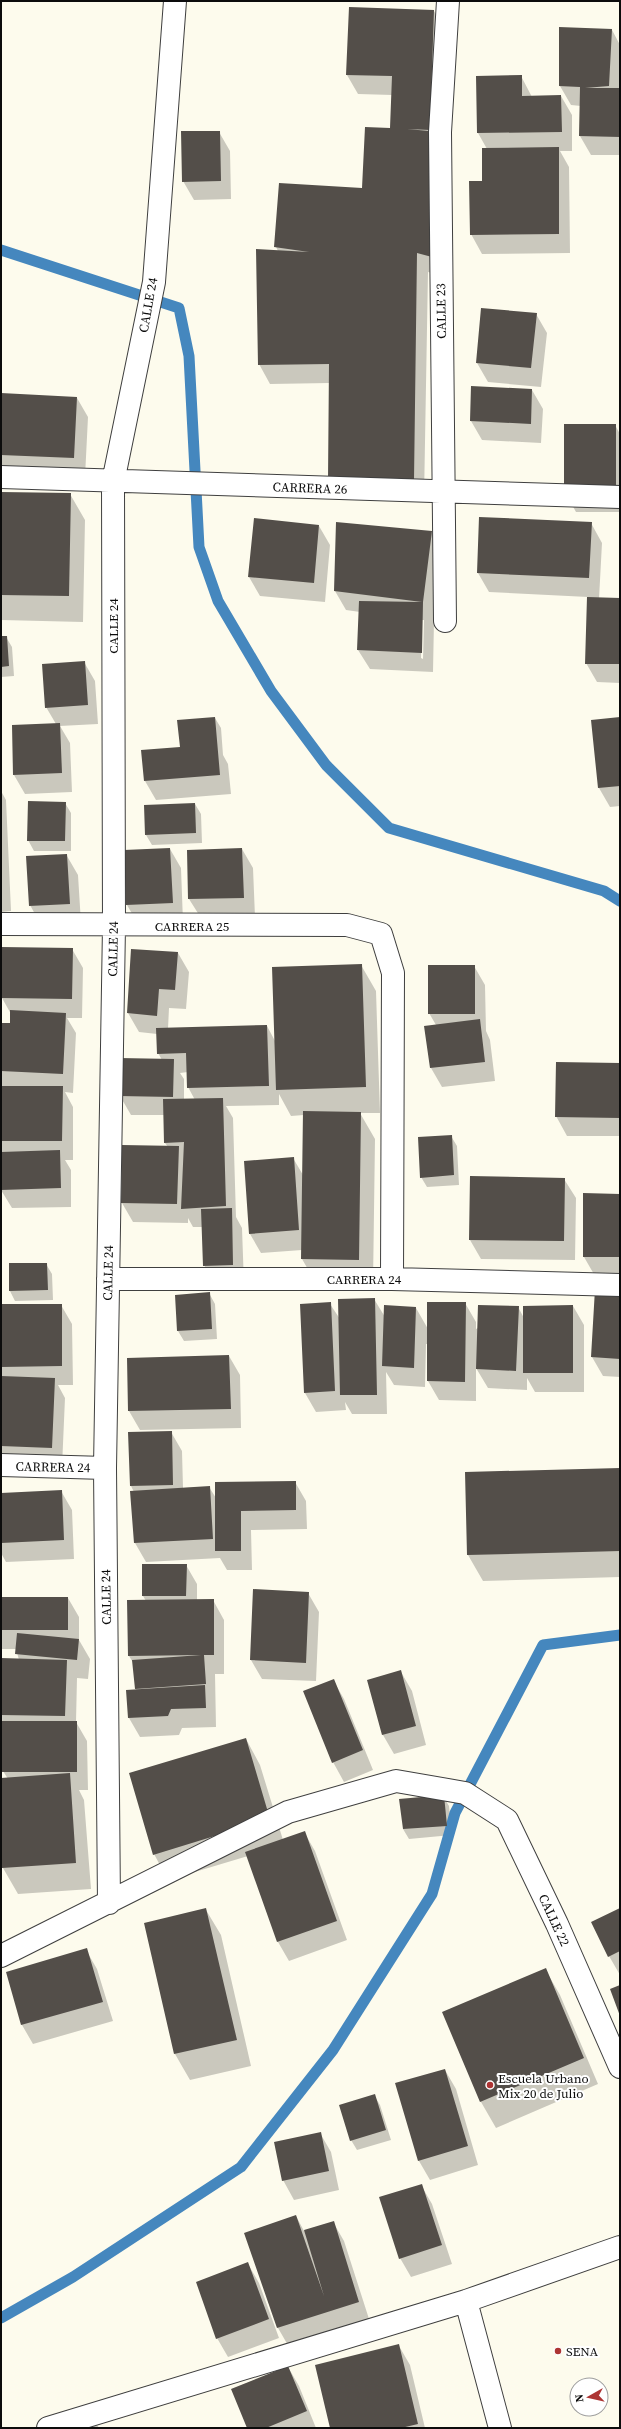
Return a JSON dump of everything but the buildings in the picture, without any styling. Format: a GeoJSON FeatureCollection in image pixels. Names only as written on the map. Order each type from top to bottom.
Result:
{"type":"FeatureCollection","features":[{"type":"Feature","properties":{"kind":"street","name":"CALLE 24"},"geometry":{"type":"LineString","coordinates":[[109,1903],[105,1468],[114,926],[113,482],[154,282],[175,1]]}},
{"type":"Feature","properties":{"kind":"street","name":"CALLE 23"},"geometry":{"type":"LineString","coordinates":[[445,621],[440,132],[448,1]]}},
{"type":"Feature","properties":{"kind":"street","name":"CARRERA 26"},"geometry":{"type":"LineString","coordinates":[[1,477],[443,493],[620,497]]}},
{"type":"Feature","properties":{"kind":"street","name":"CARRERA 25"},"geometry":{"type":"LineString","coordinates":[[1,924],[114,926],[347,925],[381,934],[393,974],[392,1279]]}},
{"type":"Feature","properties":{"kind":"street","name":"CARRERA 24"},"geometry":{"type":"LineString","coordinates":[[108,1279],[392,1279],[620,1285]]}},
{"type":"Feature","properties":{"kind":"street","name":"CARRERA 24"},"geometry":{"type":"LineString","coordinates":[[1,1466],[105,1468]]}},
{"type":"Feature","properties":{"kind":"street","name":"CALLE 22"},"geometry":{"type":"LineString","coordinates":[[109,1903],[288,1812],[396,1781],[465,1793],[507,1820],[557,1924],[620,2067]]}},
{"type":"Feature","properties":{"kind":"street"},"geometry":{"type":"LineString","coordinates":[[1,1956],[109,1903]]}},
{"type":"Feature","properties":{"kind":"street"},"geometry":{"type":"LineString","coordinates":[[48,2428],[466,2301],[620,2247]]}},
{"type":"Feature","properties":{"kind":"street"},"geometry":{"type":"LineString","coordinates":[[466,2301],[500,2428]]}},
{"type":"Feature","properties":{"kind":"waterway"},"geometry":{"type":"LineString","coordinates":[[1,250],[179,308],[189,356],[199,547],[218,601],[271,691],[326,765],[389,828],[604,891],[620,901]]}},
{"type":"Feature","properties":{"kind":"waterway"},"geometry":{"type":"LineString","coordinates":[[1,2318],[73,2277],[241,2167],[333,2050],[432,1894],[455,1813],[543,1645],[620,1635]]}},
{"type":"Feature","properties":{"kind":"place","name":"Escuela Urbano Mix 20 de Julio"},"geometry":{"type":"Point","coordinates":[490,2085]}},
{"type":"Feature","properties":{"kind":"place","name":"SENA"},"geometry":{"type":"Point","coordinates":[558,2351]}}]}
